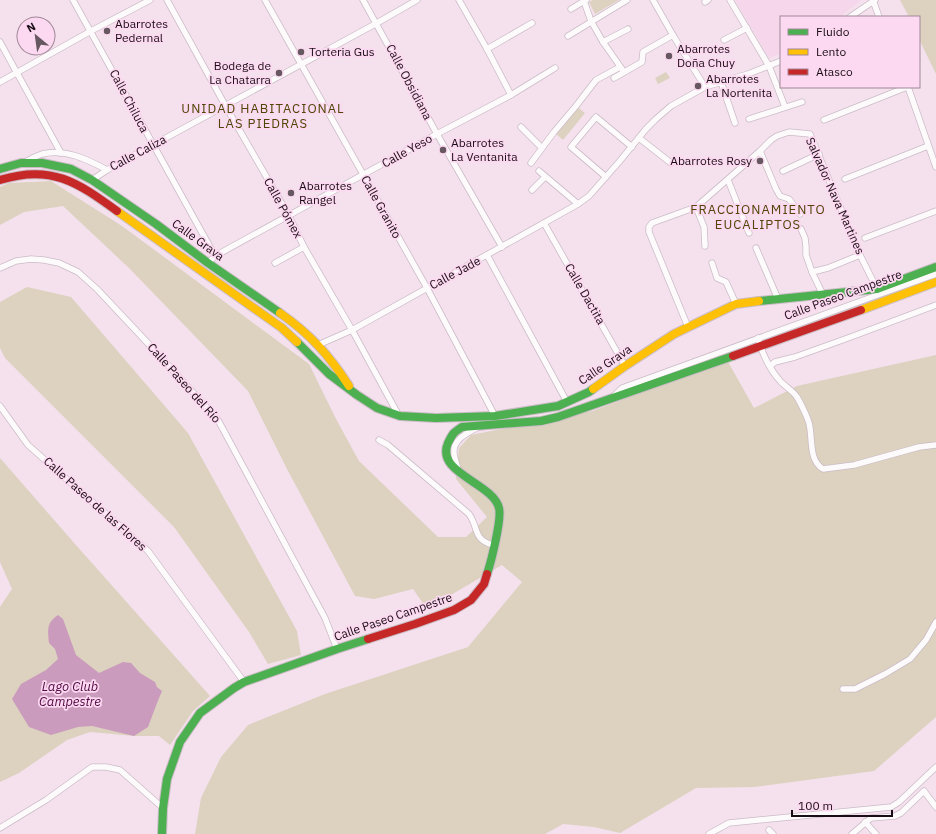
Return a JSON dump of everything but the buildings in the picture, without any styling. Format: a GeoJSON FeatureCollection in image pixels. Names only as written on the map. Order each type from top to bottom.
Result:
{"type":"FeatureCollection","features":[{"type":"Feature","properties":{"kind":"main road","name":"Calle Grava"},"geometry":{"type":"LineString","coordinates":[[0,169],[21,163],[42,163],[71,169],[92,180],[156,224],[308,334],[336,366],[353,392]]}},
{"type":"Feature","properties":{"kind":"main road","name":"Calle Grava"},"geometry":{"type":"LineString","coordinates":[[0,180],[11,176],[39,173],[54,175],[70,181],[91,192],[282,328],[309,352],[329,374],[353,392],[377,408],[400,416],[436,418],[496,416],[558,406],[589,392],[625,366],[688,326],[736,304],[867,290],[881,292],[936,268]]}},
{"type":"Feature","properties":{"kind":"main road","name":"Calle Grava"},"geometry":{"type":"LineString","coordinates":[[881,292],[936,263]]}},
{"type":"Feature","properties":{"kind":"main road","name":"Calle Paseo Campestre"},"geometry":{"type":"LineString","coordinates":[[162,834],[163,808],[167,779],[180,742],[200,713],[244,682],[454,610],[471,600],[484,584],[490,564],[499,520],[499,508],[494,499],[487,492],[458,471],[447,458],[446,448],[452,434],[462,428],[541,420],[558,416],[611,398],[798,328],[862,310],[881,292],[936,282]]}},
{"type":"Feature","properties":{"kind":"street","name":"Calle Chiluca"},"geometry":{"type":"LineString","coordinates":[[74,0],[153,146],[215,256]]}},
{"type":"Feature","properties":{"kind":"street"},"geometry":{"type":"LineString","coordinates":[[0,82],[150,0]]}},
{"type":"Feature","properties":{"kind":"street","name":"Calle Pómex"},"geometry":{"type":"LineString","coordinates":[[166,0],[289,216],[304,247],[400,416]]}},
{"type":"Feature","properties":{"kind":"street","name":"Calle Granito"},"geometry":{"type":"LineString","coordinates":[[265,0],[427,288],[496,416]]}},
{"type":"Feature","properties":{"kind":"street","name":"Calle Obsidiana"},"geometry":{"type":"LineString","coordinates":[[363,0],[437,134],[502,247]]}},
{"type":"Feature","properties":{"kind":"street","name":"Calle Caliza"},"geometry":{"type":"LineString","coordinates":[[92,180],[107,170],[417,0]]}},
{"type":"Feature","properties":{"kind":"street"},"geometry":{"type":"LineString","coordinates":[[459,0],[511,95]]}},
{"type":"Feature","properties":{"kind":"street"},"geometry":{"type":"LineString","coordinates":[[568,36],[626,0]]}},
{"type":"Feature","properties":{"kind":"street"},"geometry":{"type":"LineString","coordinates":[[653,0],[705,87]]}},
{"type":"Feature","properties":{"kind":"street"},"geometry":{"type":"LineString","coordinates":[[730,0],[769,66],[785,107]]}},
{"type":"Feature","properties":{"kind":"street"},"geometry":{"type":"LineString","coordinates":[[851,16],[873,0],[879,16]]}},
{"type":"Feature","properties":{"kind":"street"},"geometry":{"type":"LineString","coordinates":[[571,8],[585,1],[592,21],[603,42],[622,70]]}},
{"type":"Feature","properties":{"kind":"street"},"geometry":{"type":"LineString","coordinates":[[487,49],[532,23]]}},
{"type":"Feature","properties":{"kind":"street"},"geometry":{"type":"LineString","coordinates":[[724,40],[746,28]]}},
{"type":"Feature","properties":{"kind":"street"},"geometry":{"type":"LineString","coordinates":[[603,42],[628,29]]}},
{"type":"Feature","properties":{"kind":"street"},"geometry":{"type":"LineString","coordinates":[[531,163],[596,80],[642,62],[643,52],[673,35]]}},
{"type":"Feature","properties":{"kind":"street"},"geometry":{"type":"LineString","coordinates":[[0,42],[61,153]]}},
{"type":"Feature","properties":{"kind":"street","name":"Calle Jade"},"geometry":{"type":"LineString","coordinates":[[318,345],[352,330],[578,204],[589,196],[656,119],[666,110],[705,87],[780,62]]}},
{"type":"Feature","properties":{"kind":"street","name":"Calle Yeso"},"geometry":{"type":"LineString","coordinates":[[215,256],[511,95],[555,68]]}},
{"type":"Feature","properties":{"kind":"street"},"geometry":{"type":"LineString","coordinates":[[614,78],[622,70]]}},
{"type":"Feature","properties":{"kind":"street"},"geometry":{"type":"LineString","coordinates":[[721,82],[735,123]]}},
{"type":"Feature","properties":{"kind":"street"},"geometry":{"type":"LineString","coordinates":[[824,120],[904,88]]}},
{"type":"Feature","properties":{"kind":"street"},"geometry":{"type":"LineString","coordinates":[[907,88],[936,167]]}},
{"type":"Feature","properties":{"kind":"street"},"geometry":{"type":"LineString","coordinates":[[749,119],[802,102]]}},
{"type":"Feature","properties":{"kind":"street"},"geometry":{"type":"LineString","coordinates":[[606,177],[571,147],[596,117],[632,147]]}},
{"type":"Feature","properties":{"kind":"street"},"geometry":{"type":"LineString","coordinates":[[521,127],[542,148]]}},
{"type":"Feature","properties":{"kind":"street","name":"Salvador Nava Martines"},"geometry":{"type":"LineString","coordinates":[[688,326],[649,232],[649,227],[652,223],[696,207],[771,140],[777,136],[789,132],[810,134],[860,255],[881,292]]}},
{"type":"Feature","properties":{"kind":"street"},"geometry":{"type":"LineString","coordinates":[[639,138],[671,163]]}},
{"type":"Feature","properties":{"kind":"street"},"geometry":{"type":"LineString","coordinates":[[845,179],[928,146]]}},
{"type":"Feature","properties":{"kind":"street"},"geometry":{"type":"LineString","coordinates":[[760,151],[780,196],[789,199],[800,214]]}},
{"type":"Feature","properties":{"kind":"street"},"geometry":{"type":"LineString","coordinates":[[21,163],[44,154],[61,153],[92,162],[107,170]]}},
{"type":"Feature","properties":{"kind":"street"},"geometry":{"type":"LineString","coordinates":[[783,171],[819,154]]}},
{"type":"Feature","properties":{"kind":"street"},"geometry":{"type":"LineString","coordinates":[[539,171],[578,204]]}},
{"type":"Feature","properties":{"kind":"street"},"geometry":{"type":"LineString","coordinates":[[532,190],[545,177]]}},
{"type":"Feature","properties":{"kind":"street"},"geometry":{"type":"LineString","coordinates":[[728,180],[749,233]]}},
{"type":"Feature","properties":{"kind":"street"},"geometry":{"type":"LineString","coordinates":[[696,207],[704,227],[705,246]]}},
{"type":"Feature","properties":{"kind":"street"},"geometry":{"type":"LineString","coordinates":[[865,238],[936,211]]}},
{"type":"Feature","properties":{"kind":"street","name":"Calle Dactita"},"geometry":{"type":"LineString","coordinates":[[544,223],[625,366]]}},
{"type":"Feature","properties":{"kind":"street"},"geometry":{"type":"LineString","coordinates":[[801,230],[805,238],[806,255],[823,295]]}},
{"type":"Feature","properties":{"kind":"street"},"geometry":{"type":"LineString","coordinates":[[275,263],[304,247]]}},
{"type":"Feature","properties":{"kind":"street"},"geometry":{"type":"LineString","coordinates":[[756,248],[778,299]]}},
{"type":"Feature","properties":{"kind":"street"},"geometry":{"type":"LineString","coordinates":[[487,255],[567,402]]}},
{"type":"Feature","properties":{"kind":"street"},"geometry":{"type":"LineString","coordinates":[[812,272],[828,268],[860,255]]}},
{"type":"Feature","properties":{"kind":"street"},"geometry":{"type":"LineString","coordinates":[[208,262],[215,256]]}},
{"type":"Feature","properties":{"kind":"street","name":"Calle Paseo del Río"},"geometry":{"type":"LineString","coordinates":[[0,268],[16,261],[31,259],[59,263],[78,272],[97,289],[218,420],[325,618],[337,649]]}},
{"type":"Feature","properties":{"kind":"street"},"geometry":{"type":"LineString","coordinates":[[712,263],[717,278],[726,282],[736,304]]}},
{"type":"Feature","properties":{"kind":"street","name":"Calle Paseo Campestre"},"geometry":{"type":"LineString","coordinates":[[798,328],[881,292],[936,274]]}},
{"type":"Feature","properties":{"kind":"street"},"geometry":{"type":"LineString","coordinates":[[858,302],[862,310]]}},
{"type":"Feature","properties":{"kind":"street"},"geometry":{"type":"LineString","coordinates":[[770,366],[775,362],[795,357],[936,305]]}},
{"type":"Feature","properties":{"kind":"street"},"geometry":{"type":"LineString","coordinates":[[759,342],[770,366],[781,381],[797,396],[809,423],[810,440],[815,461],[823,469],[854,465],[919,447],[936,445]]}},
{"type":"Feature","properties":{"kind":"street","name":"Calle Paseo de las Flores"},"geometry":{"type":"LineString","coordinates":[[0,406],[28,445],[148,551],[244,682]]}},
{"type":"Feature","properties":{"kind":"street"},"geometry":{"type":"LineString","coordinates":[[379,440],[388,445],[469,514],[473,519],[481,539],[486,543],[493,545]]}},
{"type":"Feature","properties":{"kind":"street"},"geometry":{"type":"LineString","coordinates":[[843,689],[855,689],[910,659],[926,640],[936,622]]}},
{"type":"Feature","properties":{"kind":"street"},"geometry":{"type":"LineString","coordinates":[[0,828],[46,800],[92,767],[106,767],[120,770],[163,808]]}},
{"type":"Feature","properties":{"kind":"street"},"geometry":{"type":"LineString","coordinates":[[710,834],[729,823],[891,807],[899,802],[936,767]]}},
{"type":"Feature","properties":{"kind":"street"},"geometry":{"type":"LineString","coordinates":[[852,834],[871,818],[895,816],[901,813],[924,791],[936,807]]}},
{"type":"Feature","properties":{"kind":"street"},"geometry":{"type":"LineString","coordinates":[[866,822],[876,834]]}},
{"type":"Feature","properties":{"kind":"shaded area"},"geometry":{"type":"Polygon","coordinates":[[[593,0],[619,0],[595,14],[589,2],[593,0]]]}},
{"type":"Feature","properties":{"kind":"shaded area"},"geometry":{"type":"Polygon","coordinates":[[[735,0],[861,0],[840,16],[780,16],[780,53],[769,58],[735,0]]]}},
{"type":"Feature","properties":{"kind":"shaded area"},"geometry":{"type":"Polygon","coordinates":[[[900,0],[936,0],[936,74],[920,41],[920,16],[908,16],[900,0]]]}},
{"type":"Feature","properties":{"kind":"shaded area"},"geometry":{"type":"Polygon","coordinates":[[[666,72],[670,78],[658,84],[655,78],[666,72]]]}},
{"type":"Feature","properties":{"kind":"shaded area"},"geometry":{"type":"Polygon","coordinates":[[[576,106],[585,113],[563,140],[554,132],[576,106]]]}},
{"type":"Feature","properties":{"kind":"shaded area"},"geometry":{"type":"Polygon","coordinates":[[[51,181],[122,226],[309,364],[336,419],[359,461],[438,537],[466,537],[487,517],[456,479],[459,448],[471,435],[593,411],[727,360],[754,408],[797,386],[936,355],[936,717],[874,771],[754,787],[696,788],[620,833],[594,827],[563,824],[545,834],[195,834],[201,798],[221,757],[248,725],[325,694],[468,647],[522,582],[502,565],[427,609],[413,589],[374,599],[355,596],[287,469],[248,391],[129,268],[63,206],[24,212],[0,225],[0,187],[9,183],[51,181]]]}},
{"type":"Feature","properties":{"kind":"shaded area"},"geometry":{"type":"Polygon","coordinates":[[[27,287],[71,297],[188,433],[297,631],[301,655],[268,664],[249,632],[174,527],[5,358],[0,348],[0,302],[27,287]]]}},
{"type":"Feature","properties":{"kind":"shaded area"},"geometry":{"type":"Polygon","coordinates":[[[0,458],[210,696],[193,711],[170,745],[159,736],[134,736],[90,732],[67,740],[19,773],[0,782],[0,607],[12,589],[0,562],[0,458]]]}},
{"type":"Feature","properties":{"kind":"water","name":"Lago Club Campestre"},"geometry":{"type":"Polygon","coordinates":[[[58,615],[63,619],[76,655],[99,673],[123,662],[131,663],[140,673],[155,682],[157,687],[162,691],[148,727],[134,736],[92,726],[78,727],[51,735],[29,727],[12,699],[21,684],[46,670],[58,659],[55,649],[49,643],[48,631],[51,621],[58,615]]]}},
{"type":"Feature","properties":{"kind":"traffic: fast"},"geometry":{"type":"LineString","coordinates":[[0,169],[21,163],[42,163],[71,169],[92,180],[156,224],[208,263],[280,313]]}},
{"type":"Feature","properties":{"kind":"traffic: fast"},"geometry":{"type":"LineString","coordinates":[[759,301],[877,289],[936,267]]}},
{"type":"Feature","properties":{"kind":"traffic: fast"},"geometry":{"type":"LineString","coordinates":[[297,342],[329,374],[357,395],[377,408],[400,416],[436,418],[495,416],[558,406],[593,389]]}},
{"type":"Feature","properties":{"kind":"traffic: fast"},"geometry":{"type":"LineString","coordinates":[[487,574],[498,531],[500,514],[499,508],[495,499],[457,470],[450,462],[446,453],[448,443],[455,432],[462,427],[541,421],[558,417],[733,356]]}},
{"type":"Feature","properties":{"kind":"traffic: fast"},"geometry":{"type":"LineString","coordinates":[[162,834],[163,808],[167,779],[180,742],[200,713],[244,682],[368,639]]}},
{"type":"Feature","properties":{"kind":"traffic: slow"},"geometry":{"type":"LineString","coordinates":[[117,211],[282,328],[297,342]]}},
{"type":"Feature","properties":{"kind":"traffic: slow"},"geometry":{"type":"LineString","coordinates":[[861,310],[936,282]]}},
{"type":"Feature","properties":{"kind":"traffic: slow"},"geometry":{"type":"LineString","coordinates":[[593,389],[674,334],[736,304],[759,301]]}},
{"type":"Feature","properties":{"kind":"traffic: slow"},"geometry":{"type":"LineString","coordinates":[[280,313],[310,337],[334,364],[349,386]]}},
{"type":"Feature","properties":{"kind":"traffic: jam"},"geometry":{"type":"LineString","coordinates":[[0,180],[34,174],[49,175],[76,184],[117,211]]}},
{"type":"Feature","properties":{"kind":"traffic: jam"},"geometry":{"type":"LineString","coordinates":[[733,356],[861,310]]}},
{"type":"Feature","properties":{"kind":"traffic: jam"},"geometry":{"type":"LineString","coordinates":[[368,639],[454,610],[471,600],[484,584],[487,574]]}},
{"type":"Feature","properties":{"kind":"place","name":"Abarrotes Pedernal"},"geometry":{"type":"Point","coordinates":[107,31]}},
{"type":"Feature","properties":{"kind":"place","name":"Torteria Gus"},"geometry":{"type":"Point","coordinates":[301,52]}},
{"type":"Feature","properties":{"kind":"place","name":"Abarrotes Doña Chuy"},"geometry":{"type":"Point","coordinates":[669,56]}},
{"type":"Feature","properties":{"kind":"place","name":"Bodega de La Chatarra"},"geometry":{"type":"Point","coordinates":[279,73]}},
{"type":"Feature","properties":{"kind":"place","name":"Abarrotes La Nortenita"},"geometry":{"type":"Point","coordinates":[698,86]}},
{"type":"Feature","properties":{"kind":"place","name":"Abarrotes La Ventanita"},"geometry":{"type":"Point","coordinates":[443,150]}},
{"type":"Feature","properties":{"kind":"place","name":"Abarrotes Rosy"},"geometry":{"type":"Point","coordinates":[760,161]}},
{"type":"Feature","properties":{"kind":"place","name":"Abarrotes Rangel"},"geometry":{"type":"Point","coordinates":[291,193]}},
{"type":"Feature","properties":{"kind":"district","name":"UNIDAD HABITACIONAL LAS PIEDRAS"},"geometry":{"type":"Point","coordinates":[263,116]}},
{"type":"Feature","properties":{"kind":"district","name":"FRACCIONAMIENTO EUCALIPTOS"},"geometry":{"type":"Point","coordinates":[758,216]}}]}
